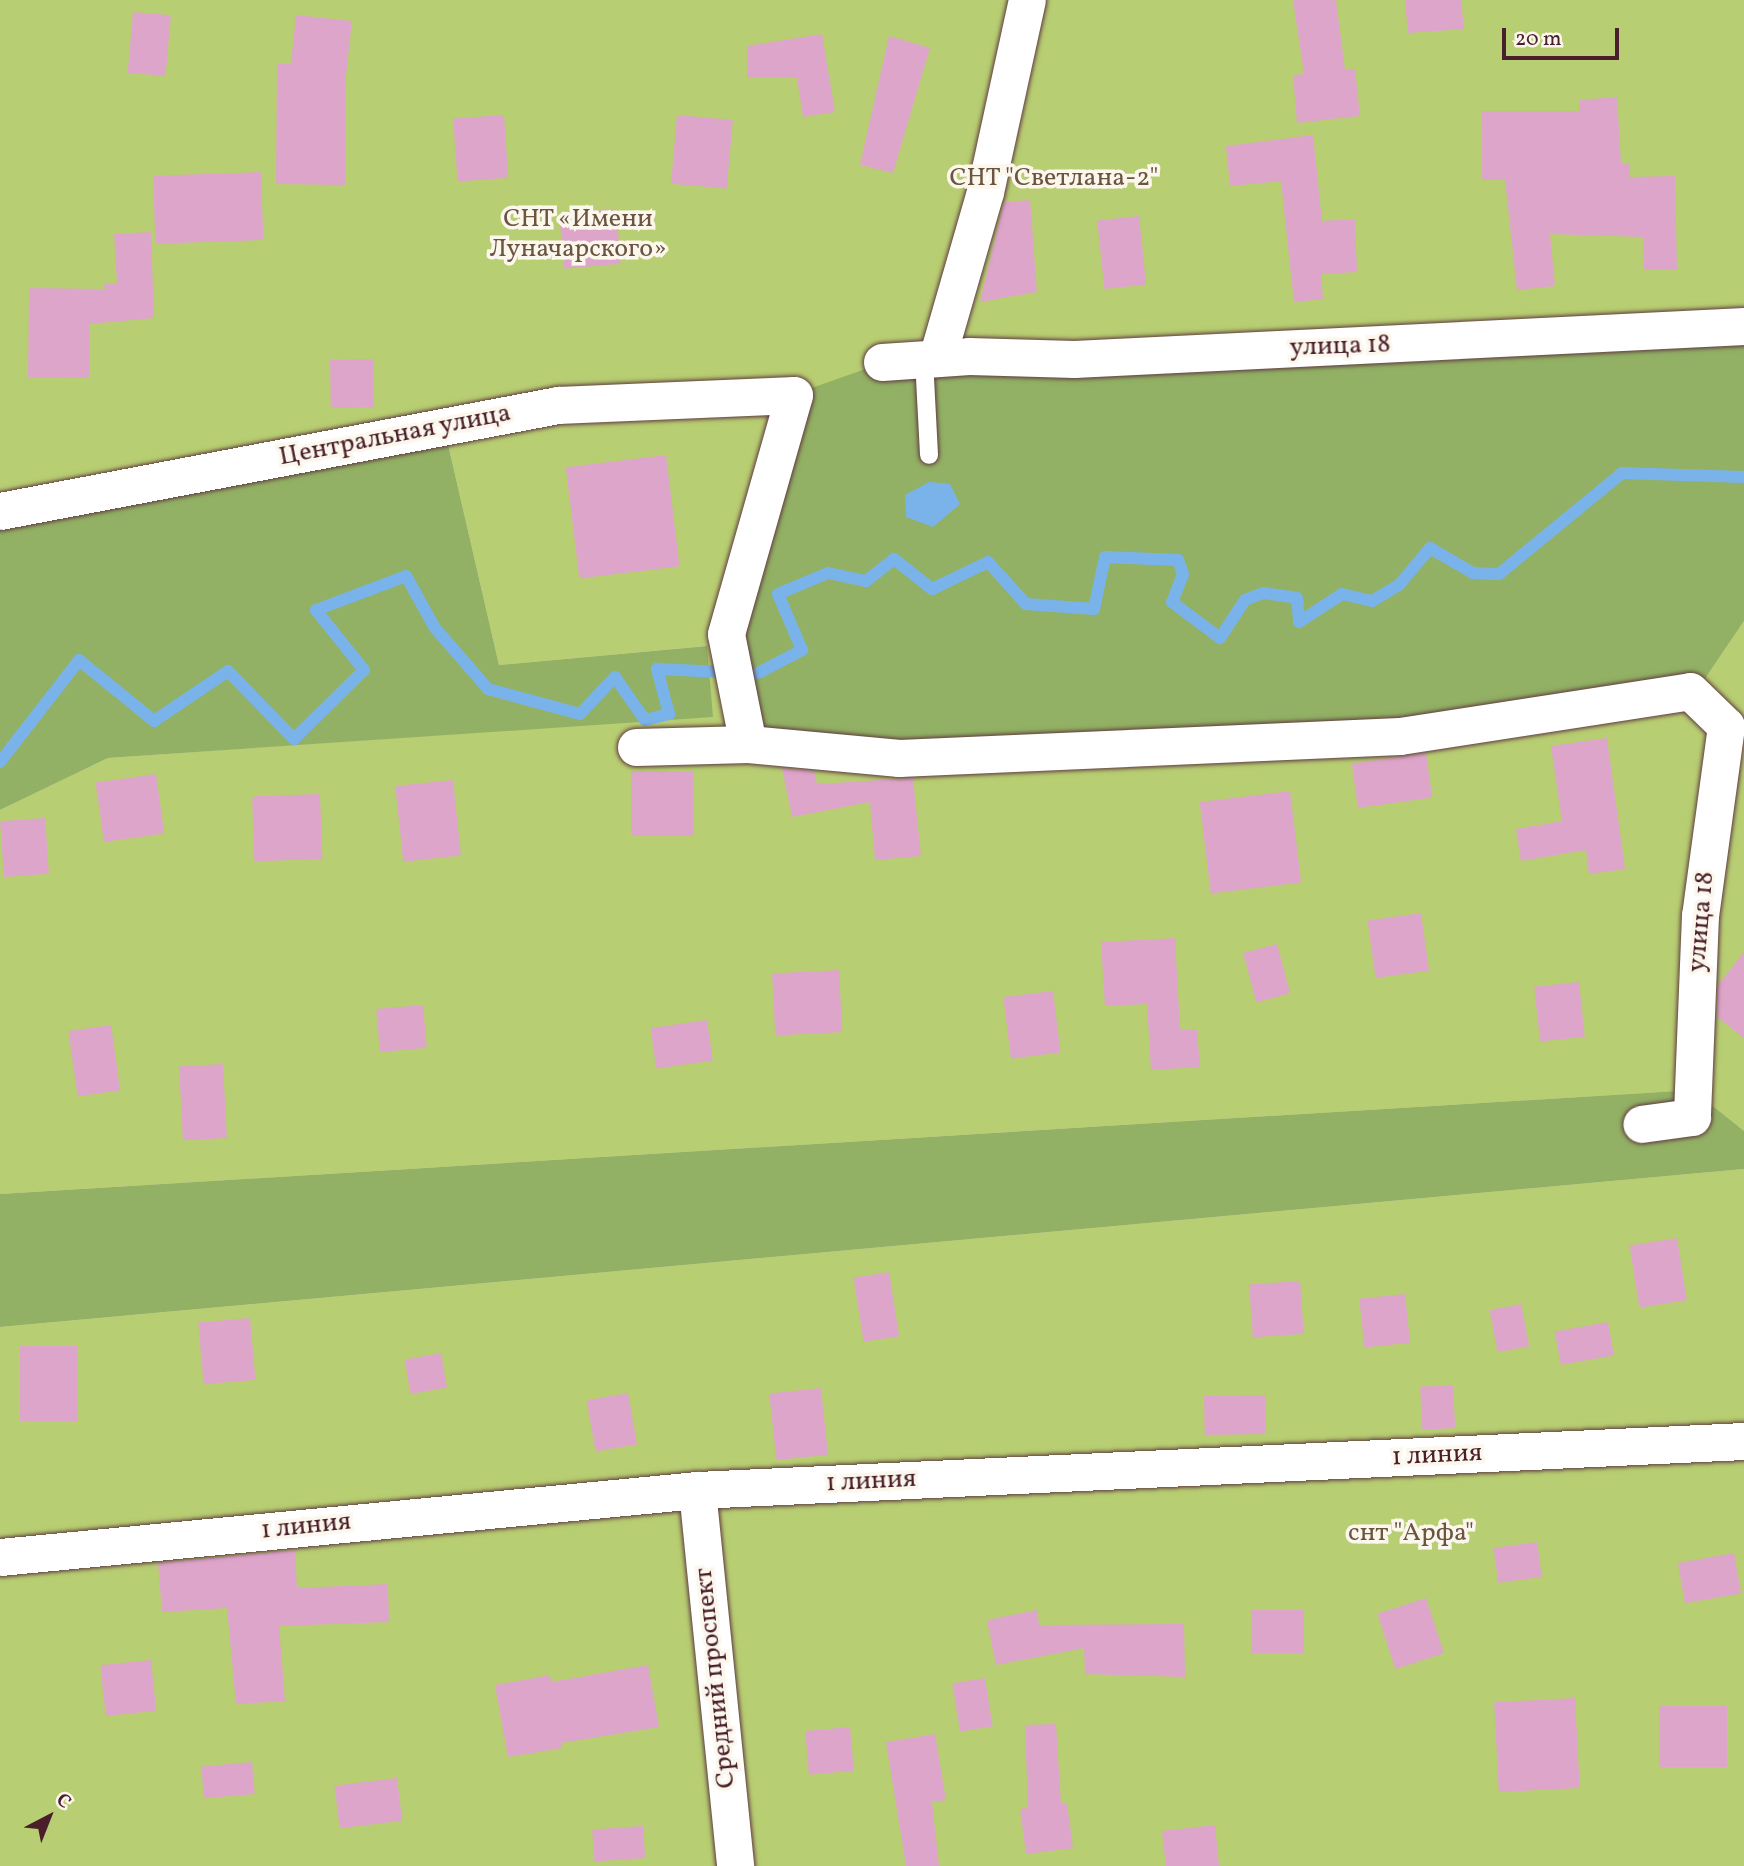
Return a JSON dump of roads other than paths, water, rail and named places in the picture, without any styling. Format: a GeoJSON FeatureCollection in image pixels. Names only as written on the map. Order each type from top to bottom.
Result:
{"type":"FeatureCollection","features":[{"type":"Feature","properties":{"kind":"street"},"geometry":{"type":"LineString","coordinates":[[930,359],[985,192],[1027,0]]}},
{"type":"Feature","properties":{"kind":"street","name":"улица 18"},"geometry":{"type":"LineString","coordinates":[[882,362],[930,359],[1074,359],[1744,327]]}},
{"type":"Feature","properties":{"kind":"street","name":"Центральная улица"},"geometry":{"type":"LineString","coordinates":[[0,511],[558,405],[794,396],[726,634],[748,744]]}},
{"type":"Feature","properties":{"kind":"street","name":"улица 18"},"geometry":{"type":"LineString","coordinates":[[748,744],[899,758],[1401,736],[1690,691],[1726,726],[1700,915],[1692,1117],[1641,1125]]}},
{"type":"Feature","properties":{"kind":"street"},"geometry":{"type":"LineString","coordinates":[[636,747],[748,744]]}},
{"type":"Feature","properties":{"kind":"street","name":"1 линия"},"geometry":{"type":"LineString","coordinates":[[0,1557],[696,1490],[1744,1441]]}},
{"type":"Feature","properties":{"kind":"street","name":"Средний проспект"},"geometry":{"type":"LineString","coordinates":[[696,1490],[734,1866]]}},
{"type":"Feature","properties":{"kind":"lane"},"geometry":{"type":"LineString","coordinates":[[929,455],[930,359]]}},
{"type":"Feature","properties":{"kind":"water"},"geometry":{"type":"Polygon","coordinates":[[[929,482],[950,484],[960,504],[933,527],[906,517],[905,495],[929,482]]]}},
{"type":"Feature","properties":{"kind":"waterway"},"geometry":{"type":"LineString","coordinates":[[758,673],[802,650],[778,594],[828,573],[866,581],[894,559],[932,589],[988,562],[1026,604],[1094,609],[1105,557],[1178,560],[1183,574],[1172,602],[1220,638],[1245,600],[1263,593],[1297,598],[1299,622],[1342,594],[1372,601],[1399,585],[1430,548],[1473,573],[1499,574],[1622,473],[1744,477]]}},
{"type":"Feature","properties":{"kind":"waterway"},"geometry":{"type":"LineString","coordinates":[[0,762],[79,660],[154,721],[228,671],[294,739],[364,670],[316,610],[406,576],[435,628],[488,689],[580,714],[615,677],[645,720],[669,714],[657,669],[722,672]]}},
{"type":"Feature","properties":{"kind":"park label","name":"СНТ \"Светлана-2\""},"geometry":{"type":"Point","coordinates":[1054,179]}},
{"type":"Feature","properties":{"kind":"park label","name":"СНТ «Имени Луначарского»"},"geometry":{"type":"Point","coordinates":[578,235]}},
{"type":"Feature","properties":{"kind":"park label","name":"снт \"Арфа\""},"geometry":{"type":"Point","coordinates":[1411,1534]}}]}
